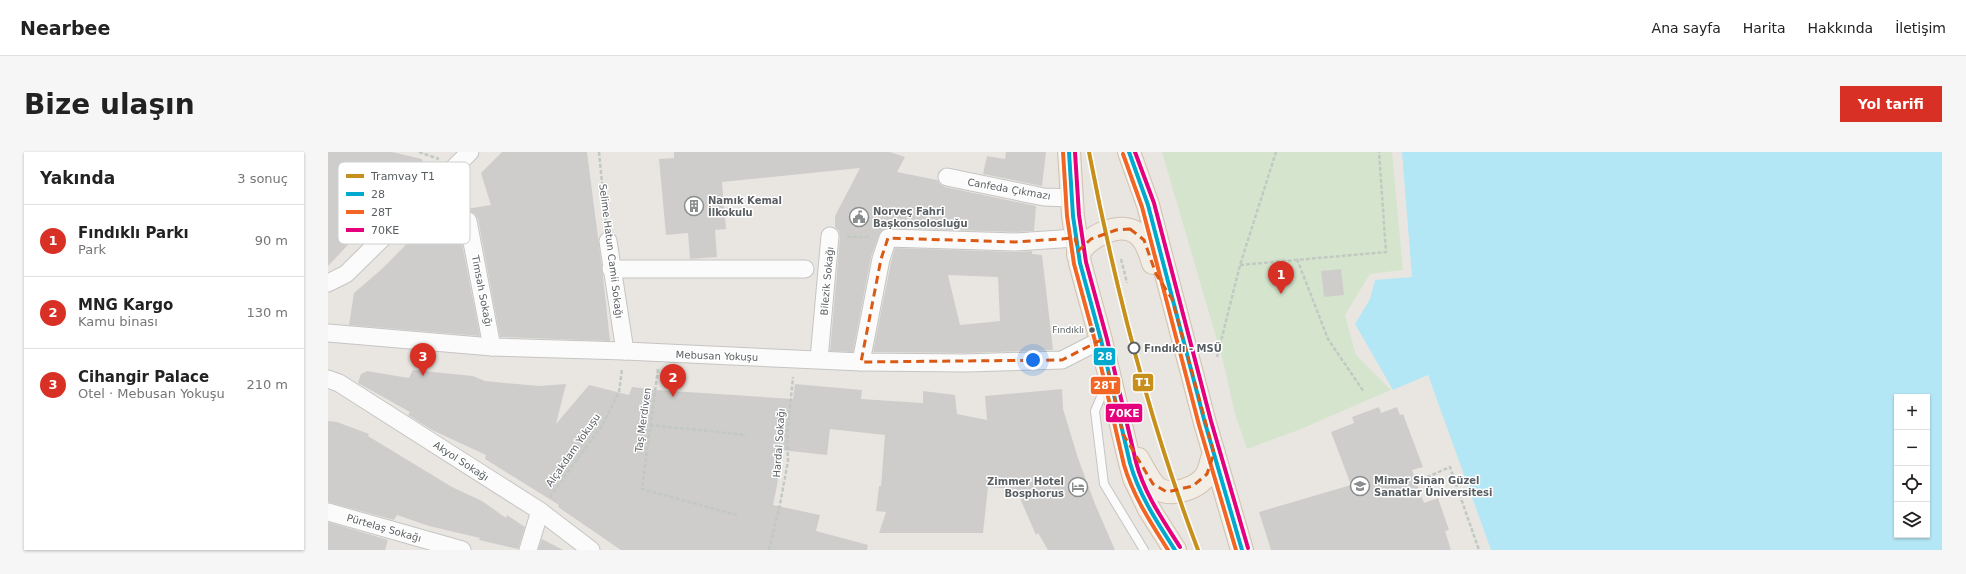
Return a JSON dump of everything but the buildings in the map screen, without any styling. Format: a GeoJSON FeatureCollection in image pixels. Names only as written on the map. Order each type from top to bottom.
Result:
{"type":"FeatureCollection","features":[{"type":"Feature","properties":{"kind":"main road"},"geometry":{"type":"LineString","coordinates":[[1069,152],[1077,246],[1130,463],[1141,493],[1175,550]]}},
{"type":"Feature","properties":{"kind":"main road"},"geometry":{"type":"LineString","coordinates":[[1129,152],[1150,211],[1172,299],[1242,550]]}},
{"type":"Feature","properties":{"kind":"main road"},"geometry":{"type":"LineString","coordinates":[[1077,246],[1086,244],[1099,235],[1116,230],[1130,229],[1139,234],[1144,240],[1156,274],[1172,299]]}},
{"type":"Feature","properties":{"kind":"main road"},"geometry":{"type":"LineString","coordinates":[[1123,434],[1153,484],[1167,492],[1184,490],[1201,481],[1207,474],[1214,453]]}},
{"type":"Feature","properties":{"kind":"street"},"geometry":{"type":"LineString","coordinates":[[460,162],[470,152]]}},
{"type":"Feature","properties":{"kind":"street","name":"Canfeda Çıkmazı"},"geometry":{"type":"LineString","coordinates":[[947,177],[1044,197],[1072,198]]}},
{"type":"Feature","properties":{"kind":"street","name":"Timsah Sokağı"},"geometry":{"type":"LineString","coordinates":[[470,232],[492,347]]}},
{"type":"Feature","properties":{"kind":"street","name":"Bilezik Sokağı"},"geometry":{"type":"LineString","coordinates":[[819,359],[830,236]]}},
{"type":"Feature","properties":{"kind":"street"},"geometry":{"type":"LineString","coordinates":[[861,362],[881,259],[888,238],[1015,242],[1077,246]]}},
{"type":"Feature","properties":{"kind":"street","name":"Selime Hatun Camii Sokağı"},"geometry":{"type":"LineString","coordinates":[[608,241],[611,269],[625,351]]}},
{"type":"Feature","properties":{"kind":"street"},"geometry":{"type":"LineString","coordinates":[[328,283],[346,274],[377,244]]}},
{"type":"Feature","properties":{"kind":"street"},"geometry":{"type":"LineString","coordinates":[[611,269],[805,269]]}},
{"type":"Feature","properties":{"kind":"street","name":"Mebusan Yokuşu"},"geometry":{"type":"LineString","coordinates":[[328,333],[492,347],[625,351],[861,362],[966,363],[1062,360],[1101,340]]}},
{"type":"Feature","properties":{"kind":"street","name":"Akyol Sokağı"},"geometry":{"type":"LineString","coordinates":[[328,379],[339,383],[540,511],[591,550]]}},
{"type":"Feature","properties":{"kind":"street"},"geometry":{"type":"LineString","coordinates":[[528,550],[540,511]]}},
{"type":"Feature","properties":{"kind":"street","name":"Pürtelaş Sokağı"},"geometry":{"type":"LineString","coordinates":[[328,512],[462,550]]}},
{"type":"Feature","properties":{"kind":"lane"},"geometry":{"type":"LineString","coordinates":[[1109,379],[1095,411],[1104,484],[1144,550]]}},
{"type":"Feature","properties":{"kind":"path","name":"Selime Hatun Camii Sokağı"},"geometry":{"type":"LineString","coordinates":[[599,152],[608,241]]}},
{"type":"Feature","properties":{"kind":"path"},"geometry":{"type":"LineString","coordinates":[[1217,357],[1240,265],[1276,152]]}},
{"type":"Feature","properties":{"kind":"path"},"geometry":{"type":"LineString","coordinates":[[1240,265],[1386,252],[1379,152]]}},
{"type":"Feature","properties":{"kind":"path","name":"Bilezik Sokağı"},"geometry":{"type":"LineString","coordinates":[[830,236],[888,238]]}},
{"type":"Feature","properties":{"kind":"path"},"geometry":{"type":"LineString","coordinates":[[1121,259],[1126,283]]}},
{"type":"Feature","properties":{"kind":"path"},"geometry":{"type":"LineString","coordinates":[[1297,259],[1328,339],[1364,392]]}},
{"type":"Feature","properties":{"kind":"path","name":"Alçakdam Yokuşu"},"geometry":{"type":"LineString","coordinates":[[540,511],[602,424],[619,392],[625,351]]}},
{"type":"Feature","properties":{"kind":"path","name":"Taş Merdiven"},"geometry":{"type":"LineString","coordinates":[[660,353],[642,489],[737,514]]}},
{"type":"Feature","properties":{"kind":"path","name":"Hardal Sokağı"},"geometry":{"type":"LineString","coordinates":[[769,550],[788,461],[787,438],[794,359]]}},
{"type":"Feature","properties":{"kind":"path"},"geometry":{"type":"LineString","coordinates":[[650,425],[747,435]]}},
{"type":"Feature","properties":{"kind":"path"},"geometry":{"type":"LineString","coordinates":[[1416,482],[1450,467],[1479,550]]}},
{"type":"Feature","properties":{"kind":"highlighted area"},"geometry":{"type":"Polygon","coordinates":[[[1130,229],[1144,240],[1156,274],[1172,299],[1214,453],[1207,474],[1193,486],[1167,492],[1153,484],[1123,434],[1101,340],[1062,360],[861,362],[881,259],[888,238],[1015,242],[1075,238],[1078,251],[1091,239],[1116,230],[1130,229]]]}},
{"type":"Feature","properties":{"kind":"green space"},"geometry":{"type":"Polygon","coordinates":[[[1162,152],[1392,152],[1403,270],[1370,274],[1345,315],[1356,355],[1391,390],[1296,431],[1247,449],[1235,414],[1223,361],[1162,152]]]}},
{"type":"Feature","properties":{"kind":"water"},"geometry":{"type":"Polygon","coordinates":[[[1402,152],[1942,152],[1942,550],[1491,550],[1428,375],[1393,390],[1355,324],[1370,299],[1375,280],[1412,277],[1402,152]]]}},
{"type":"Feature","properties":{"kind":"tram line","name":"T1"},"geometry":{"type":"LineString","coordinates":[[1089,152],[1110,253],[1135,353],[1164,452],[1198,550]]}},
{"type":"Feature","properties":{"kind":"transit line","name":"28T"},"geometry":{"type":"LineString","coordinates":[[1063,152],[1067,216],[1074,264],[1095,341],[1124,465],[1137,498],[1168,550]]}},
{"type":"Feature","properties":{"kind":"transit line","name":"28"},"geometry":{"type":"LineString","coordinates":[[1069,152],[1073,216],[1080,263],[1101,340],[1130,463],[1143,497],[1175,550]]}},
{"type":"Feature","properties":{"kind":"transit line","name":"70KE"},"geometry":{"type":"LineString","coordinates":[[1075,152],[1079,215],[1086,262],[1107,339],[1136,462],[1139,473],[1149,495],[1180,547]]}},
{"type":"Feature","properties":{"kind":"transit line","name":"28"},"geometry":{"type":"LineString","coordinates":[[1129,152],[1148,205],[1205,423],[1242,550]]}},
{"type":"Feature","properties":{"kind":"transit line","name":"70KE"},"geometry":{"type":"LineString","coordinates":[[1135,152],[1154,203],[1211,421],[1248,548]]}},
{"type":"Feature","properties":{"kind":"transit line","name":"28T"},"geometry":{"type":"LineString","coordinates":[[1123,154],[1142,207],[1199,425],[1236,550]]}},
{"type":"Feature","properties":{"kind":"place","name":"Namık Kemal İlkokulu"},"geometry":{"type":"Point","coordinates":[694,206]}},
{"type":"Feature","properties":{"kind":"place","name":"Norveç Fahri Başkonsolosluğu"},"geometry":{"type":"Point","coordinates":[859,217]}},
{"type":"Feature","properties":{"kind":"place","name":"Fındıklı Parkı"},"geometry":{"type":"Point","coordinates":[1281,294]}},
{"type":"Feature","properties":{"kind":"place","name":"Fındıklı"},"geometry":{"type":"Point","coordinates":[1092,330]}},
{"type":"Feature","properties":{"kind":"place","name":"Fındıklı - MSÜ"},"geometry":{"type":"Point","coordinates":[1134,348]}},
{"type":"Feature","properties":{"kind":"place","name":"Cihangir Palace"},"geometry":{"type":"Point","coordinates":[423,376]}},
{"type":"Feature","properties":{"kind":"place","name":"MNG Kargo"},"geometry":{"type":"Point","coordinates":[673,397]}},
{"type":"Feature","properties":{"kind":"place","name":"Mimar Sinan Güzel Sanatlar Üniversitesi"},"geometry":{"type":"Point","coordinates":[1360,486]}},
{"type":"Feature","properties":{"kind":"place","name":"Zimmer Hotel Bosphorus"},"geometry":{"type":"Point","coordinates":[1078,487]}}]}
